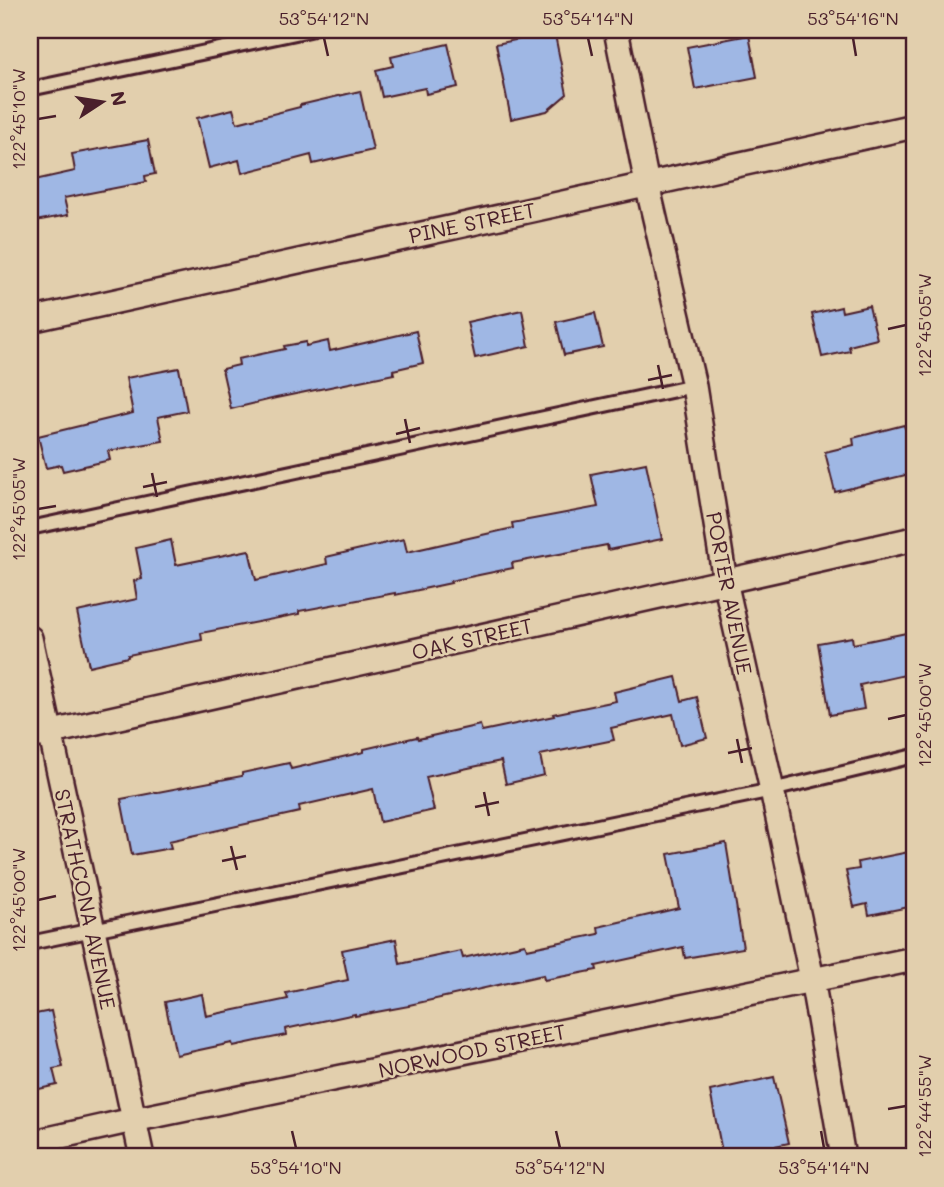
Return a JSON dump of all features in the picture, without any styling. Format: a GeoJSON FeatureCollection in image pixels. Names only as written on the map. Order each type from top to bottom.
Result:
{"type":"FeatureCollection","features":[{"type":"Feature","properties":{"kind":"street","name":"PORTER AVENUE"},"geometry":{"type":"LineString","coordinates":[[616,30],[694,386],[725,580],[812,979],[843,1157]]}},
{"type":"Feature","properties":{"kind":"street","name":"PINE STREET"},"geometry":{"type":"LineString","coordinates":[[30,320],[914,126]]}},
{"type":"Feature","properties":{"kind":"street","name":"OAK STREET"},"geometry":{"type":"LineString","coordinates":[[40,735],[914,539]]}},
{"type":"Feature","properties":{"kind":"street","name":"STRATHCONA AVENUE"},"geometry":{"type":"LineString","coordinates":[[30,638],[40,735],[93,929],[142,1157]]}},
{"type":"Feature","properties":{"kind":"street","name":"NORWOOD STREET"},"geometry":{"type":"LineString","coordinates":[[30,1143],[914,959]]}},
{"type":"Feature","properties":{"kind":"lane"},"geometry":{"type":"LineString","coordinates":[[30,89],[310,30]]}},
{"type":"Feature","properties":{"kind":"lane"},"geometry":{"type":"LineString","coordinates":[[30,528],[694,386]]}},
{"type":"Feature","properties":{"kind":"lane"},"geometry":{"type":"LineString","coordinates":[[30,943],[772,790],[914,756]]}},
{"type":"Feature","properties":{"kind":"building"},"geometry":{"type":"Polygon","coordinates":[[[523,30],[554,30],[567,94],[547,111],[511,119],[496,44],[525,38],[523,30]]]}},
{"type":"Feature","properties":{"kind":"building"},"geometry":{"type":"Polygon","coordinates":[[[749,35],[757,77],[695,89],[687,47],[749,35]]]}},
{"type":"Feature","properties":{"kind":"building"},"geometry":{"type":"Polygon","coordinates":[[[448,44],[458,87],[426,94],[425,88],[382,97],[376,70],[393,66],[391,57],[448,44]]]}},
{"type":"Feature","properties":{"kind":"building"},"geometry":{"type":"Polygon","coordinates":[[[360,91],[373,150],[313,164],[311,155],[242,173],[239,160],[209,168],[197,118],[233,109],[237,123],[360,91]]]}},
{"type":"Feature","properties":{"kind":"building"},"geometry":{"type":"Polygon","coordinates":[[[148,140],[155,174],[145,176],[146,182],[64,198],[68,215],[30,222],[30,181],[75,171],[72,154],[148,140]]]}},
{"type":"Feature","properties":{"kind":"building"},"geometry":{"type":"Polygon","coordinates":[[[869,306],[877,339],[849,346],[850,351],[822,357],[812,314],[841,307],[842,312],[869,306]]]}},
{"type":"Feature","properties":{"kind":"building"},"geometry":{"type":"Polygon","coordinates":[[[522,310],[529,346],[475,358],[467,322],[522,310]]]}},
{"type":"Feature","properties":{"kind":"building"},"geometry":{"type":"Polygon","coordinates":[[[595,313],[603,347],[564,355],[556,322],[595,313]]]}},
{"type":"Feature","properties":{"kind":"building"},"geometry":{"type":"Polygon","coordinates":[[[416,331],[423,363],[393,370],[394,374],[231,409],[222,369],[239,365],[238,359],[306,342],[306,346],[328,341],[330,351],[416,331]]]}},
{"type":"Feature","properties":{"kind":"building"},"geometry":{"type":"Polygon","coordinates":[[[179,368],[187,411],[158,417],[163,441],[108,451],[110,460],[63,471],[61,465],[46,468],[38,436],[133,413],[126,378],[179,368]]]}},
{"type":"Feature","properties":{"kind":"building"},"geometry":{"type":"Polygon","coordinates":[[[904,425],[905,428],[914,425],[914,473],[835,492],[825,452],[854,445],[853,438],[904,425]]]}},
{"type":"Feature","properties":{"kind":"building"},"geometry":{"type":"Polygon","coordinates":[[[646,463],[662,539],[608,550],[607,545],[512,563],[513,568],[450,581],[451,583],[299,611],[299,614],[201,633],[202,640],[89,666],[77,612],[137,599],[134,581],[142,579],[136,548],[171,540],[176,565],[249,550],[256,580],[327,564],[326,557],[404,539],[407,552],[513,528],[512,523],[598,507],[591,474],[646,463]]]}},
{"type":"Feature","properties":{"kind":"building"},"geometry":{"type":"Polygon","coordinates":[[[911,632],[911,635],[914,635],[914,673],[860,685],[864,709],[830,715],[818,643],[852,637],[853,644],[911,632]]]}},
{"type":"Feature","properties":{"kind":"building"},"geometry":{"type":"Polygon","coordinates":[[[676,677],[682,701],[697,697],[707,738],[680,745],[673,714],[611,728],[614,740],[540,755],[544,775],[506,784],[501,761],[426,777],[434,810],[380,822],[373,789],[299,806],[300,812],[169,841],[171,848],[132,855],[121,799],[242,776],[242,773],[289,763],[291,769],[417,737],[418,739],[480,725],[482,731],[554,716],[553,714],[616,701],[614,692],[676,677]]]}},
{"type":"Feature","properties":{"kind":"building"},"geometry":{"type":"Polygon","coordinates":[[[726,843],[743,948],[685,958],[683,947],[596,966],[597,970],[544,980],[543,975],[409,1006],[285,1029],[286,1035],[176,1055],[165,1002],[202,994],[206,1016],[288,999],[286,993],[348,980],[342,950],[396,939],[400,964],[461,951],[463,958],[525,944],[527,949],[599,934],[598,927],[679,908],[668,854],[726,843]]]}},
{"type":"Feature","properties":{"kind":"building"},"geometry":{"type":"Polygon","coordinates":[[[914,851],[914,906],[869,915],[867,904],[854,907],[846,871],[859,869],[858,862],[914,851]]]}},
{"type":"Feature","properties":{"kind":"building"},"geometry":{"type":"Polygon","coordinates":[[[51,1011],[63,1067],[53,1069],[57,1085],[30,1091],[30,1015],[51,1011]]]}},
{"type":"Feature","properties":{"kind":"building"},"geometry":{"type":"Polygon","coordinates":[[[774,1077],[789,1143],[723,1157],[710,1091],[774,1077]]]}}]}
